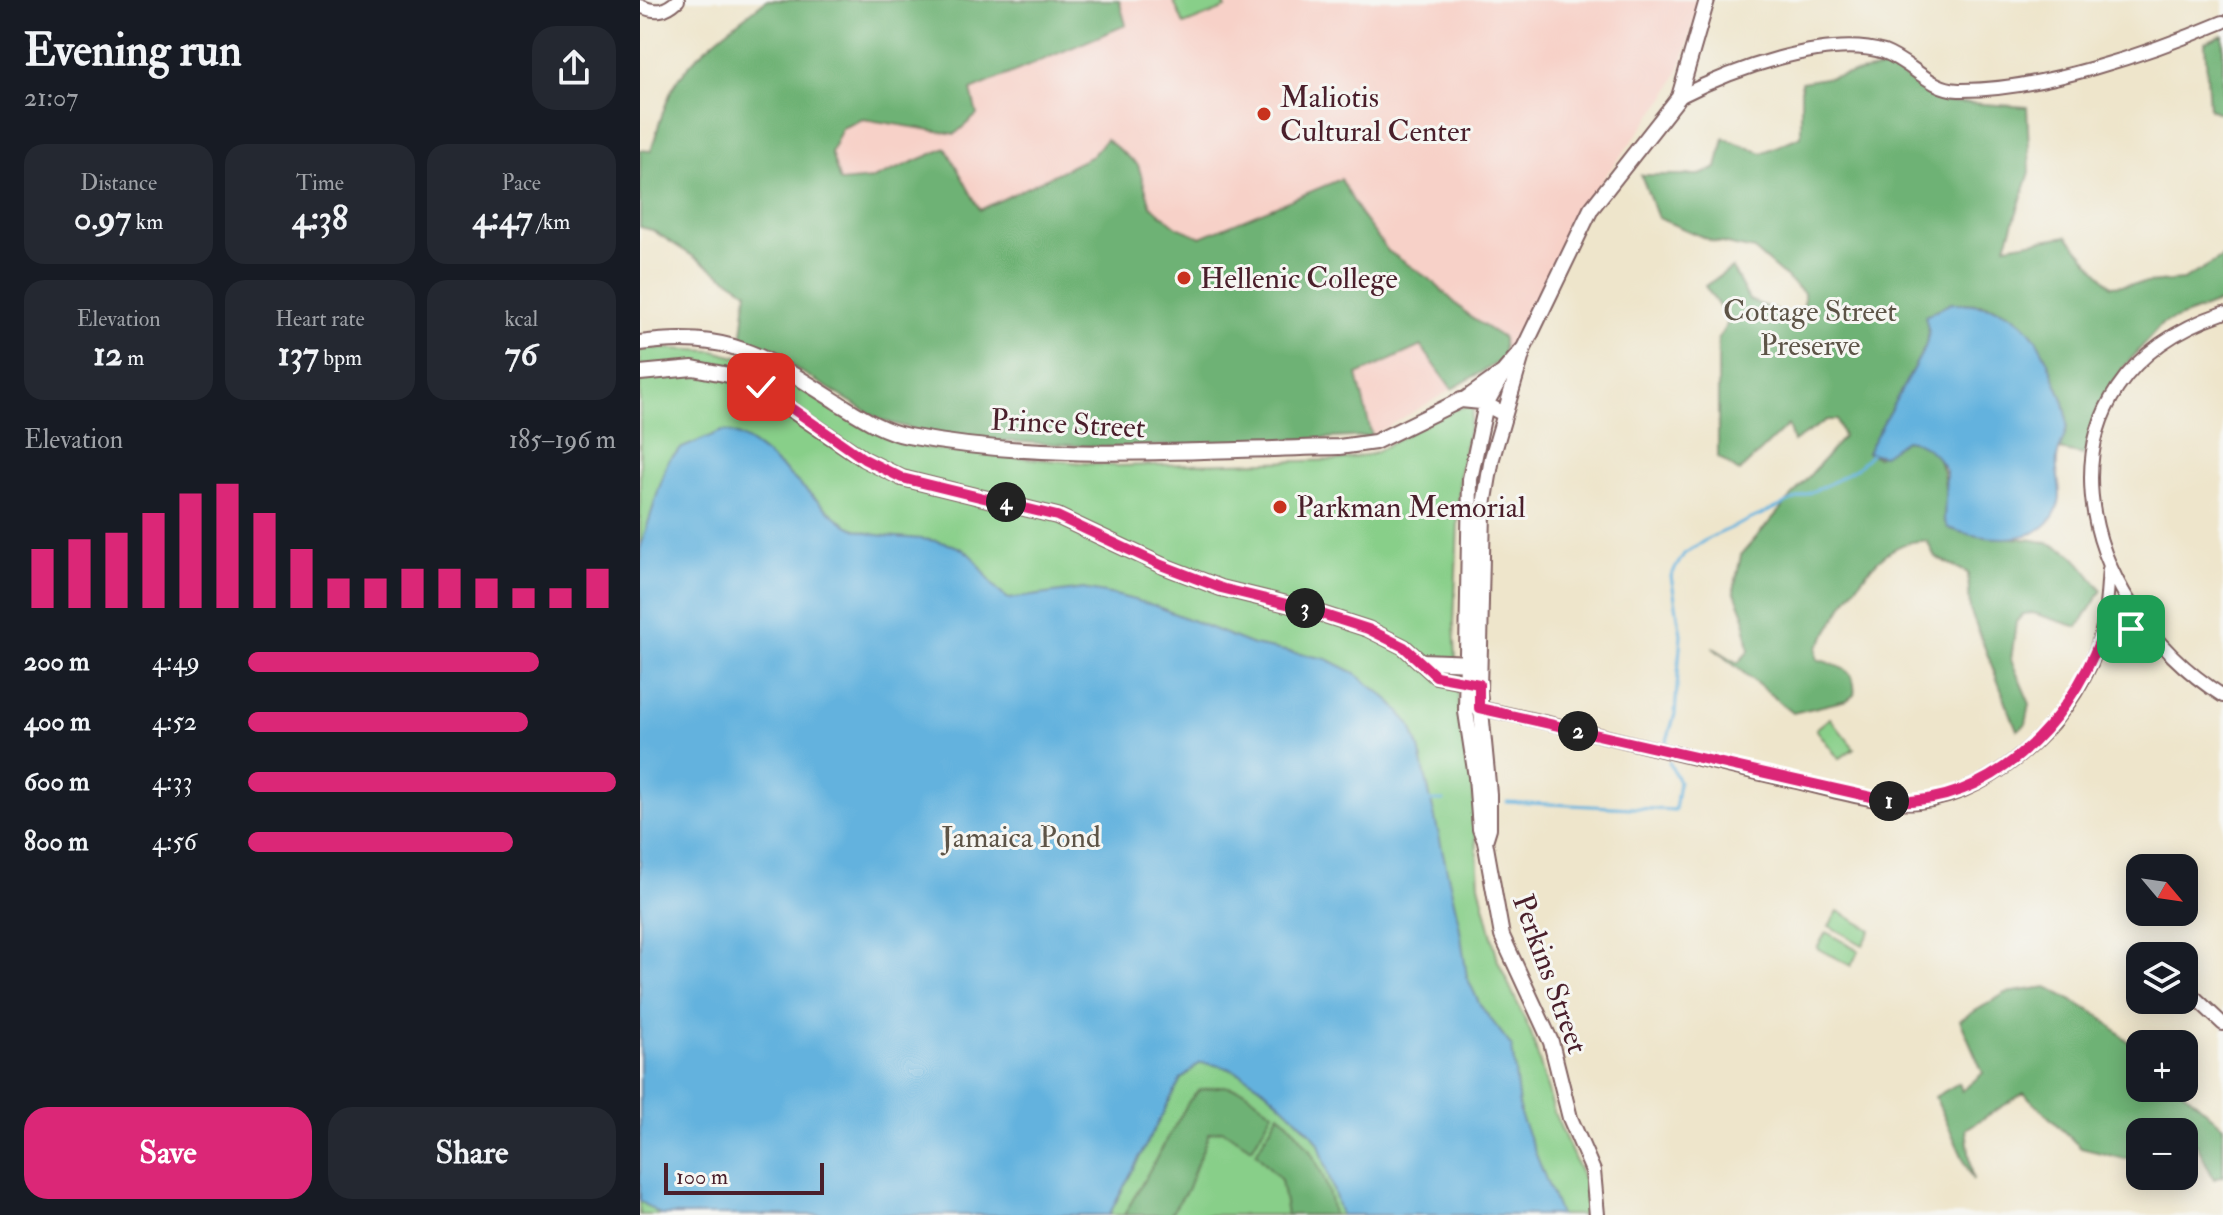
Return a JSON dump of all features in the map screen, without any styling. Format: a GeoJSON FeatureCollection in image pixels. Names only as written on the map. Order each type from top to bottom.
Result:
{"type":"FeatureCollection","features":[{"type":"Feature","properties":{"kind":"main road"},"geometry":{"type":"LineString","coordinates":[[1679,97],[1707,0]]}},
{"type":"Feature","properties":{"kind":"main road","name":"Perkins Street"},"geometry":{"type":"LineString","coordinates":[[1473,663],[1484,497],[1524,348],[1591,209],[1679,97]]}},
{"type":"Feature","properties":{"kind":"main road","name":"Prince Street"},"geometry":{"type":"LineString","coordinates":[[640,343],[723,341],[783,367],[888,431],[956,443],[1124,456],[1339,447],[1375,442],[1450,403],[1464,400],[1505,370]]}},
{"type":"Feature","properties":{"kind":"main road","name":"Perkins Street"},"geometry":{"type":"LineString","coordinates":[[1524,348],[1505,370],[1486,404],[1470,479],[1473,684],[1467,724],[1476,777],[1480,829],[1485,841],[1502,936],[1551,1042],[1570,1118],[1593,1171],[1597,1215]]}},
{"type":"Feature","properties":{"kind":"main road"},"geometry":{"type":"LineString","coordinates":[[640,373],[693,368],[744,378],[864,459],[902,478],[1057,516],[1208,584],[1368,629],[1422,661],[1436,676],[1473,684]]}},
{"type":"Feature","properties":{"kind":"main road"},"geometry":{"type":"LineString","coordinates":[[1464,400],[1486,404],[1504,414]]}},
{"type":"Feature","properties":{"kind":"main road"},"geometry":{"type":"LineString","coordinates":[[1422,661],[1473,663]]}},
{"type":"Feature","properties":{"kind":"main road","name":"Perkins Street"},"geometry":{"type":"LineString","coordinates":[[1473,684],[1479,708],[1489,794],[1489,828],[1485,841]]}},
{"type":"Feature","properties":{"kind":"street"},"geometry":{"type":"LineString","coordinates":[[640,6],[653,12],[662,11],[678,0]]}},
{"type":"Feature","properties":{"kind":"street"},"geometry":{"type":"LineString","coordinates":[[1679,97],[1746,68],[1840,48],[1883,52],[1947,89],[2011,84],[2124,58],[2223,22]]}},
{"type":"Feature","properties":{"kind":"street"},"geometry":{"type":"LineString","coordinates":[[2223,313],[2185,328],[2148,351],[2119,387],[2104,414],[2093,447],[2091,488],[2109,569],[2144,627],[2185,669],[2223,696]]}},
{"type":"Feature","properties":{"kind":"street"},"geometry":{"type":"LineString","coordinates":[[1479,708],[1823,788],[1889,801],[1918,802],[1978,783],[2007,766],[2042,736],[2077,688],[2101,637],[2109,569]]}},
{"type":"Feature","properties":{"kind":"street"},"geometry":{"type":"LineString","coordinates":[[2101,637],[2144,627]]}},
{"type":"Feature","properties":{"kind":"street"},"geometry":{"type":"LineString","coordinates":[[2198,1000],[2223,1024]]}},
{"type":"Feature","properties":{"kind":"shaded area","name":"Hellenic College"},"geometry":{"type":"Polygon","coordinates":[[[922,0],[1699,0],[1683,61],[1668,94],[1585,203],[1524,336],[1504,359],[1372,436],[1114,448],[1010,441],[923,428],[795,69],[922,0]]]}},
{"type":"Feature","properties":{"kind":"green space"},"geometry":{"type":"Polygon","coordinates":[[[766,0],[1119,0],[1126,25],[971,90],[977,115],[955,134],[863,119],[842,128],[831,153],[840,182],[873,179],[946,148],[980,210],[1092,156],[1106,139],[1138,165],[1151,206],[1177,227],[1201,237],[1341,179],[1360,214],[1388,251],[1432,281],[1470,317],[1503,338],[1504,359],[1452,389],[1421,346],[1357,375],[1372,436],[1114,448],[943,437],[883,421],[786,363],[741,342],[747,291],[652,230],[640,227],[640,150],[651,151],[674,86],[704,50],[766,0]]]}},
{"type":"Feature","properties":{"kind":"green space"},"geometry":{"type":"Polygon","coordinates":[[[1222,0],[1226,8],[1184,25],[1174,2],[1222,0]]]}},
{"type":"Feature","properties":{"kind":"green space"},"geometry":{"type":"Polygon","coordinates":[[[2223,35],[2223,115],[2209,109],[2205,42],[2223,35]]]}},
{"type":"Feature","properties":{"kind":"green space","name":"Cottage Street Preserve"},"geometry":{"type":"Polygon","coordinates":[[[1889,67],[1939,101],[2027,107],[2030,172],[2006,246],[2067,236],[2111,286],[2183,280],[2223,257],[2223,301],[2162,324],[2122,369],[2097,408],[2084,455],[2059,450],[2067,425],[2064,402],[2040,349],[2016,319],[1993,307],[1970,303],[1945,306],[1926,316],[1929,333],[1925,347],[1868,453],[1877,457],[1905,440],[1930,449],[1942,469],[1945,482],[1944,520],[1971,534],[2033,540],[2063,549],[2079,562],[2102,590],[2078,627],[2033,613],[2023,614],[2016,622],[2011,660],[2030,704],[2026,724],[2017,730],[1970,610],[1968,573],[1935,557],[1927,541],[1908,543],[1875,564],[1849,597],[1817,648],[1817,659],[1845,670],[1853,679],[1854,695],[1847,700],[1793,713],[1712,647],[1738,663],[1749,651],[1744,615],[1734,590],[1741,555],[1843,437],[1837,420],[1827,420],[1793,442],[1788,425],[1739,472],[1718,457],[1718,339],[1729,321],[1705,286],[1732,268],[1749,300],[1804,322],[1804,293],[1754,250],[1712,241],[1658,218],[1641,175],[1700,175],[1717,168],[1724,138],[1762,153],[1801,136],[1801,82],[1889,67]]]}},
{"type":"Feature","properties":{"kind":"green space","name":"Jamaica Pond"},"geometry":{"type":"Polygon","coordinates":[[[640,350],[714,351],[747,360],[900,443],[946,451],[1117,466],[1339,460],[1373,454],[1444,412],[1467,406],[1473,409],[1460,471],[1454,623],[1459,712],[1473,786],[1479,884],[1498,961],[1531,1033],[1555,1115],[1586,1185],[1587,1215],[640,1215],[640,350]]]}},
{"type":"Feature","properties":{"kind":"green space"},"geometry":{"type":"Polygon","coordinates":[[[1830,718],[1854,748],[1839,759],[1816,729],[1830,718]]]}},
{"type":"Feature","properties":{"kind":"green space"},"geometry":{"type":"Polygon","coordinates":[[[1838,911],[1871,930],[1863,945],[1829,926],[1838,911]]]}},
{"type":"Feature","properties":{"kind":"green space"},"geometry":{"type":"Polygon","coordinates":[[[1826,932],[1859,951],[1851,966],[1817,948],[1826,932]]]}},
{"type":"Feature","properties":{"kind":"green space"},"geometry":{"type":"Polygon","coordinates":[[[2047,987],[2100,1016],[2126,1039],[2126,1102],[2196,1102],[2223,1126],[2223,1176],[2214,1179],[2198,1147],[2198,1118],[2126,1118],[2125,1159],[2081,1148],[2024,1093],[1966,1129],[1973,1180],[1935,1097],[1959,1083],[1962,1091],[1983,1073],[1960,1020],[2006,993],[2047,987]]]}},
{"type":"Feature","properties":{"kind":"green space"},"geometry":{"type":"Polygon","coordinates":[[[1223,1086],[1243,1090],[1273,1112],[1252,1148],[1222,1130],[1209,1133],[1187,1190],[1170,1215],[1124,1215],[1189,1101],[1199,1090],[1223,1086]]]}},
{"type":"Feature","properties":{"kind":"green space"},"geometry":{"type":"Polygon","coordinates":[[[1279,1113],[1315,1159],[1327,1186],[1333,1215],[1287,1215],[1281,1180],[1256,1153],[1279,1113]]]}},
{"type":"Feature","properties":{"kind":"water"},"geometry":{"type":"Polygon","coordinates":[[[1951,303],[2003,311],[2026,327],[2044,354],[2062,397],[2067,425],[2057,460],[2059,503],[2052,518],[2028,535],[1995,538],[1948,528],[1944,520],[1946,471],[1924,446],[1905,440],[1882,456],[1867,452],[1925,347],[1929,333],[1925,316],[1951,303]]]}},
{"type":"Feature","properties":{"kind":"water","name":"Jamaica Pond"},"geometry":{"type":"Polygon","coordinates":[[[722,431],[736,434],[752,443],[849,526],[875,534],[931,540],[958,547],[979,564],[995,587],[1009,599],[1083,589],[1153,605],[1253,645],[1327,659],[1355,673],[1389,700],[1410,724],[1419,748],[1459,923],[1467,977],[1480,1005],[1512,1047],[1520,1114],[1560,1215],[1341,1215],[1319,1144],[1312,1134],[1249,1078],[1218,1065],[1200,1063],[1181,1079],[1109,1215],[661,1215],[640,1201],[640,549],[668,460],[682,448],[722,431]]]}},
{"type":"Feature","properties":{"kind":"waterway"},"geometry":{"type":"LineString","coordinates":[[1665,747],[1675,714],[1681,634],[1671,576],[1684,554],[1707,539],[1831,483],[1857,468],[1871,454]]}},
{"type":"Feature","properties":{"kind":"waterway"},"geometry":{"type":"LineString","coordinates":[[1507,802],[1675,810],[1679,782],[1669,762]]}},
{"type":"Feature","properties":{"kind":"waterway"},"geometry":{"type":"LineString","coordinates":[[1430,801],[1444,801]]}},
{"type":"Feature","properties":{"kind":"place","name":"Maliotis Cultural Center"},"geometry":{"type":"Point","coordinates":[1264,114]}},
{"type":"Feature","properties":{"kind":"place","name":"Hellenic College"},"geometry":{"type":"Point","coordinates":[1184,278]}},
{"type":"Feature","properties":{"kind":"place","name":"Parkman Memorial"},"geometry":{"type":"Point","coordinates":[1280,507]}},
{"type":"Feature","properties":{"kind":"route"},"geometry":{"type":"LineString","coordinates":[[761,387],[864,459],[902,478],[1057,516],[1161,565],[1221,588],[1303,608],[1375,632],[1404,647],[1436,676],[1479,684],[1479,708],[1889,801],[1918,802],[1942,796],[1978,783],[2007,766],[2042,736],[2061,712],[2090,665],[2101,637],[2131,629]]}}]}
